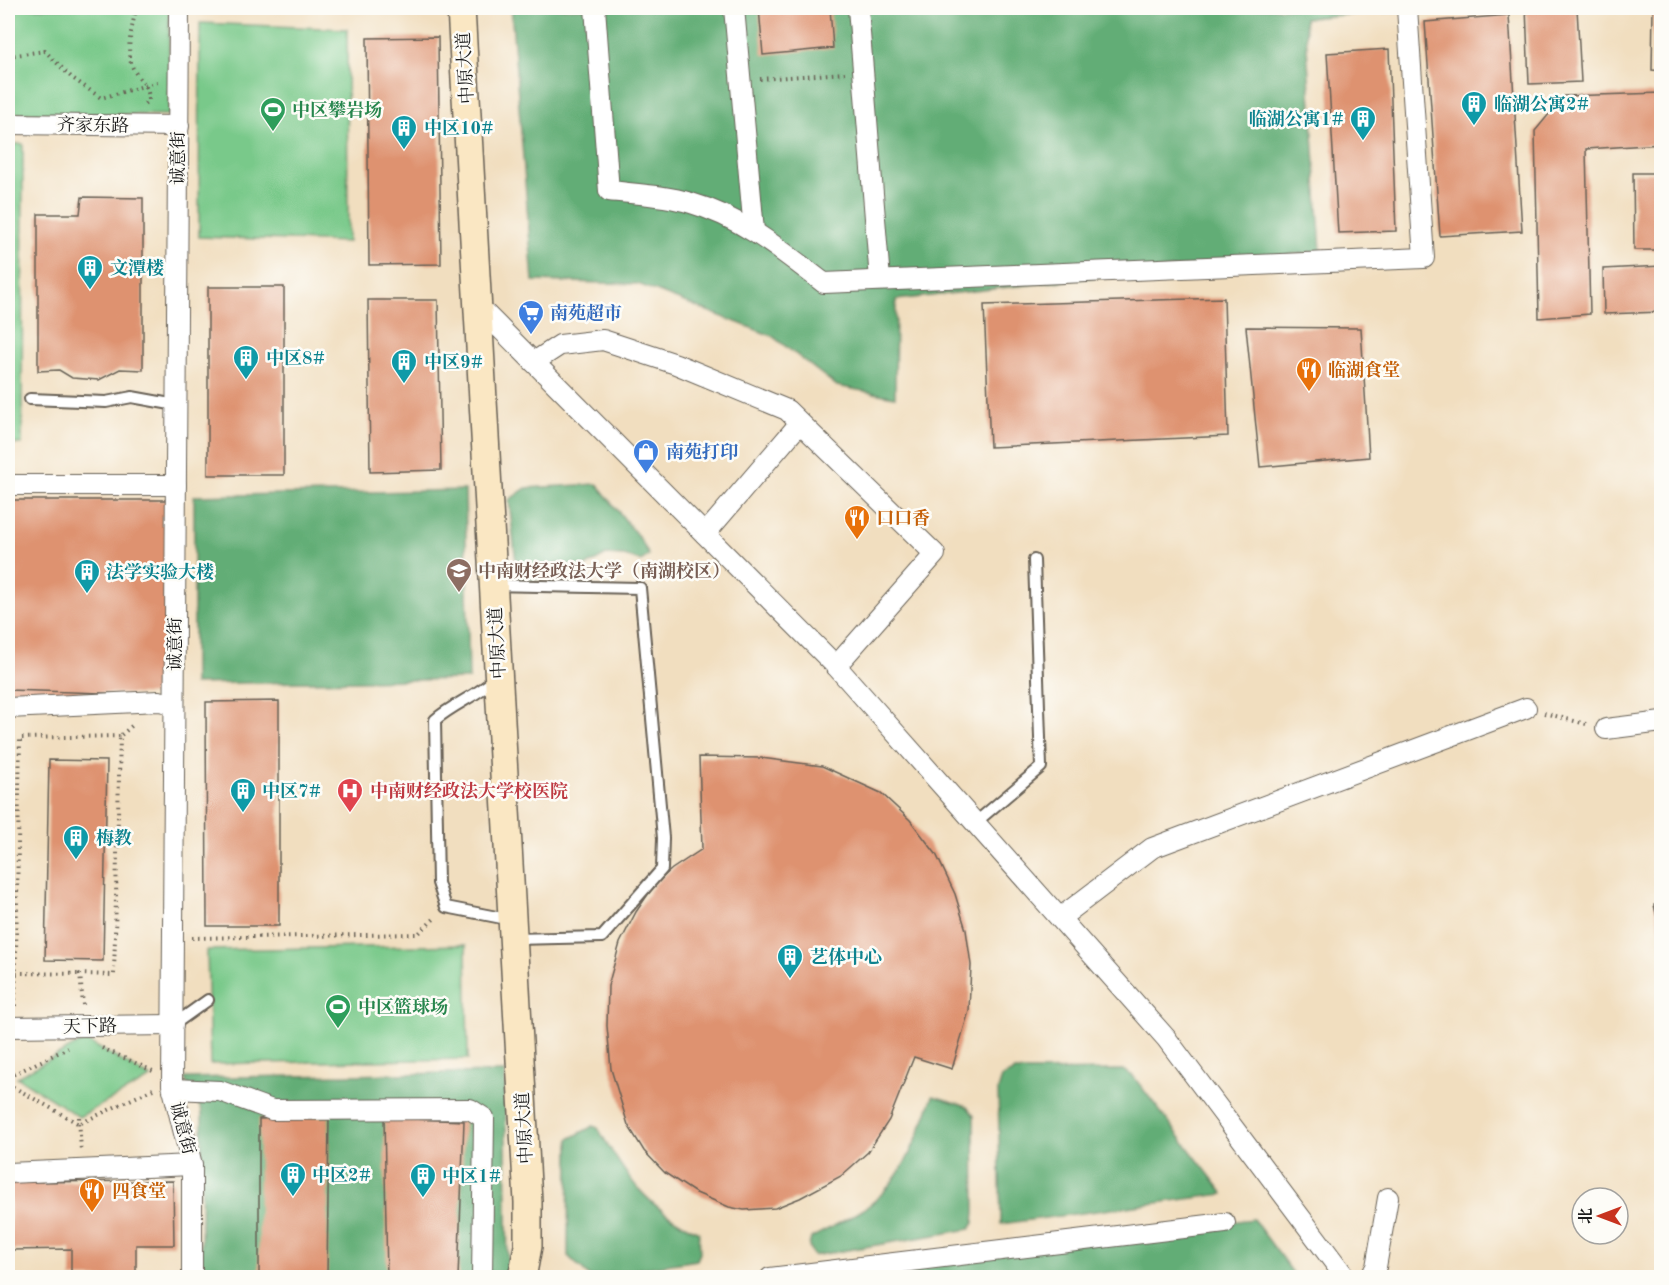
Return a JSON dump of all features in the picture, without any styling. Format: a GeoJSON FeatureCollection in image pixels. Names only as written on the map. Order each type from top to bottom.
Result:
{"type":"FeatureCollection","features":[{"type":"Feature","properties":{"kind":"main road","name":"中原大道"},"geometry":{"type":"LineString","coordinates":[[461,8],[528,1202],[528,1246],[522,1278]]}},
{"type":"Feature","properties":{"kind":"street","name":"诚意街"},"geometry":{"type":"LineString","coordinates":[[179,8],[176,485],[166,703],[173,939],[172,1085],[192,1165],[192,1278]]}},
{"type":"Feature","properties":{"kind":"street"},"geometry":{"type":"LineString","coordinates":[[595,8],[609,191],[690,202],[722,214],[754,231],[824,283],[1424,258],[1407,8]]}},
{"type":"Feature","properties":{"kind":"street"},"geometry":{"type":"LineString","coordinates":[[734,8],[754,231]]}},
{"type":"Feature","properties":{"kind":"street"},"geometry":{"type":"LineString","coordinates":[[858,8],[879,280]]}},
{"type":"Feature","properties":{"kind":"street","name":"齐家东路"},"geometry":{"type":"LineString","coordinates":[[8,124],[179,126]]}},
{"type":"Feature","properties":{"kind":"street"},"geometry":{"type":"LineString","coordinates":[[478,306],[836,666],[1166,1038],[1346,1278]]}},
{"type":"Feature","properties":{"kind":"street"},"geometry":{"type":"LineString","coordinates":[[534,362],[560,345],[603,339],[676,364],[787,410],[934,554],[836,666]]}},
{"type":"Feature","properties":{"kind":"street"},"geometry":{"type":"LineString","coordinates":[[705,534],[800,423]]}},
{"type":"Feature","properties":{"kind":"street"},"geometry":{"type":"LineString","coordinates":[[8,484],[176,485]]}},
{"type":"Feature","properties":{"kind":"street"},"geometry":{"type":"LineString","coordinates":[[8,708],[166,703]]}},
{"type":"Feature","properties":{"kind":"street"},"geometry":{"type":"LineString","coordinates":[[1060,918],[1152,848],[1526,708]]}},
{"type":"Feature","properties":{"kind":"street"},"geometry":{"type":"LineString","coordinates":[[1606,729],[1662,722]]}},
{"type":"Feature","properties":{"kind":"street","name":"天下路"},"geometry":{"type":"LineString","coordinates":[[11,1027],[84,1033],[173,1025]]}},
{"type":"Feature","properties":{"kind":"street"},"geometry":{"type":"LineString","coordinates":[[172,1085],[220,1091],[272,1110],[470,1109],[484,1118],[482,1278]]}},
{"type":"Feature","properties":{"kind":"street"},"geometry":{"type":"LineString","coordinates":[[8,1173],[192,1165]]}},
{"type":"Feature","properties":{"kind":"street"},"geometry":{"type":"LineString","coordinates":[[1370,1278],[1376,1267],[1388,1198]]}},
{"type":"Feature","properties":{"kind":"street"},"geometry":{"type":"LineString","coordinates":[[770,1278],[1225,1223]]}},
{"type":"Feature","properties":{"kind":"lane"},"geometry":{"type":"LineString","coordinates":[[30,399],[106,402],[132,397],[176,405]]}},
{"type":"Feature","properties":{"kind":"lane"},"geometry":{"type":"LineString","coordinates":[[975,823],[1041,767],[1034,560]]}},
{"type":"Feature","properties":{"kind":"lane"},"geometry":{"type":"LineString","coordinates":[[494,585],[640,588],[663,838],[663,868],[602,937],[513,930],[446,907],[438,883],[435,720],[448,708],[484,689],[499,675]]}},
{"type":"Feature","properties":{"kind":"lane"},"geometry":{"type":"LineString","coordinates":[[173,1025],[208,1000]]}},
{"type":"Feature","properties":{"kind":"path"},"geometry":{"type":"LineString","coordinates":[[8,14],[9,8]]}},
{"type":"Feature","properties":{"kind":"path"},"geometry":{"type":"LineString","coordinates":[[118,126],[149,100],[148,87],[132,66],[130,38],[136,8]]}},
{"type":"Feature","properties":{"kind":"path"},"geometry":{"type":"LineString","coordinates":[[8,56],[45,51],[71,77],[101,98],[148,87],[179,71]]}},
{"type":"Feature","properties":{"kind":"path"},"geometry":{"type":"LineString","coordinates":[[741,81],[863,72]]}},
{"type":"Feature","properties":{"kind":"path"},"geometry":{"type":"LineString","coordinates":[[11,1027],[16,973],[20,738],[120,736],[166,703]]}},
{"type":"Feature","properties":{"kind":"path"},"geometry":{"type":"LineString","coordinates":[[1526,708],[1606,729]]}},
{"type":"Feature","properties":{"kind":"path"},"geometry":{"type":"LineString","coordinates":[[16,973],[114,975],[120,736]]}},
{"type":"Feature","properties":{"kind":"path"},"geometry":{"type":"LineString","coordinates":[[173,939],[418,934],[446,907]]}},
{"type":"Feature","properties":{"kind":"path"},"geometry":{"type":"LineString","coordinates":[[80,974],[84,1033]]}},
{"type":"Feature","properties":{"kind":"path"},"geometry":{"type":"LineString","coordinates":[[8,1077],[84,1033]]}},
{"type":"Feature","properties":{"kind":"path"},"geometry":{"type":"LineString","coordinates":[[84,1033],[172,1085]]}},
{"type":"Feature","properties":{"kind":"path"},"geometry":{"type":"LineString","coordinates":[[8,1084],[79,1124]]}},
{"type":"Feature","properties":{"kind":"path"},"geometry":{"type":"LineString","coordinates":[[79,1124],[172,1085]]}},
{"type":"Feature","properties":{"kind":"path"},"geometry":{"type":"LineString","coordinates":[[79,1117],[83,1169]]}},
{"type":"Feature","properties":{"kind":"green space"},"geometry":{"type":"Polygon","coordinates":[[[8,8],[169,8],[169,115],[8,113],[8,8]]]}},
{"type":"Feature","properties":{"kind":"green space"},"geometry":{"type":"Polygon","coordinates":[[[511,8],[1407,8],[1407,10],[1305,18],[1321,251],[896,300],[895,397],[837,386],[772,336],[638,284],[533,281],[511,8]]]}},
{"type":"Feature","properties":{"kind":"green space","name":"中区攀岩场"},"geometry":{"type":"Polygon","coordinates":[[[200,23],[347,29],[348,242],[199,237],[200,23]]]}},
{"type":"Feature","properties":{"kind":"green space"},"geometry":{"type":"Polygon","coordinates":[[[8,144],[23,144],[22,444],[8,444],[8,144]]]}},
{"type":"Feature","properties":{"kind":"green space"},"geometry":{"type":"Polygon","coordinates":[[[597,484],[640,539],[649,555],[641,561],[624,556],[606,555],[585,567],[556,563],[542,579],[518,581],[509,500],[526,488],[597,484]]]}},
{"type":"Feature","properties":{"kind":"green space"},"geometry":{"type":"Polygon","coordinates":[[[465,490],[469,679],[194,684],[194,496],[465,490]]]}},
{"type":"Feature","properties":{"kind":"green space","name":"中区篮球场"},"geometry":{"type":"Polygon","coordinates":[[[466,945],[468,1059],[210,1064],[207,950],[466,945]]]}},
{"type":"Feature","properties":{"kind":"green space"},"geometry":{"type":"Polygon","coordinates":[[[85,1040],[151,1078],[79,1117],[17,1077],[85,1040]]]}},
{"type":"Feature","properties":{"kind":"green space"},"geometry":{"type":"Polygon","coordinates":[[[1123,1070],[1133,1076],[1224,1194],[1001,1224],[998,1090],[1002,1077],[1015,1071],[1123,1070]]]}},
{"type":"Feature","properties":{"kind":"green space"},"geometry":{"type":"Polygon","coordinates":[[[505,1072],[508,1277],[201,1277],[202,1111],[184,1078],[505,1072]]]}},
{"type":"Feature","properties":{"kind":"green space"},"geometry":{"type":"Polygon","coordinates":[[[933,1096],[967,1106],[974,1116],[975,1212],[974,1223],[970,1229],[813,1256],[809,1246],[811,1238],[864,1209],[889,1186],[899,1173],[915,1143],[933,1096]]]}},
{"type":"Feature","properties":{"kind":"green space"},"geometry":{"type":"Polygon","coordinates":[[[593,1126],[598,1128],[628,1176],[651,1201],[665,1213],[699,1232],[700,1253],[697,1260],[590,1277],[568,1256],[569,1139],[593,1126]]]}},
{"type":"Feature","properties":{"kind":"green space"},"geometry":{"type":"Polygon","coordinates":[[[1253,1219],[1296,1277],[797,1278],[1253,1219]]]}},
{"type":"Feature","properties":{"kind":"building"},"geometry":{"type":"Polygon","coordinates":[[[340,8],[394,8],[394,9],[340,11],[340,8]]]}},
{"type":"Feature","properties":{"kind":"building"},"geometry":{"type":"Polygon","coordinates":[[[759,8],[830,8],[833,48],[763,55],[759,8]]]}},
{"type":"Feature","properties":{"kind":"building"},"geometry":{"type":"Polygon","coordinates":[[[1526,8],[1577,8],[1581,82],[1529,84],[1526,8]]]}},
{"type":"Feature","properties":{"kind":"building"},"geometry":{"type":"Polygon","coordinates":[[[1653,8],[1662,8],[1662,71],[1652,70],[1653,8]]]}},
{"type":"Feature","properties":{"kind":"building","name":"临湖公寓2#"},"geometry":{"type":"Polygon","coordinates":[[[1509,15],[1522,231],[1440,236],[1425,22],[1509,15]]]}},
{"type":"Feature","properties":{"kind":"building","name":"中区10#"},"geometry":{"type":"Polygon","coordinates":[[[438,37],[441,264],[369,265],[367,38],[438,37]]]}},
{"type":"Feature","properties":{"kind":"building","name":"临湖公寓1#"},"geometry":{"type":"Polygon","coordinates":[[[1389,49],[1396,231],[1338,233],[1327,53],[1389,49]]]}},
{"type":"Feature","properties":{"kind":"building"},"geometry":{"type":"Polygon","coordinates":[[[1662,93],[1662,144],[1586,149],[1590,314],[1539,318],[1535,131],[1564,96],[1662,93]]]}},
{"type":"Feature","properties":{"kind":"building"},"geometry":{"type":"Polygon","coordinates":[[[1633,173],[1662,173],[1662,250],[1634,250],[1633,173]]]}},
{"type":"Feature","properties":{"kind":"building","name":"文潭楼"},"geometry":{"type":"Polygon","coordinates":[[[82,197],[143,198],[143,370],[120,369],[99,380],[72,378],[59,370],[38,371],[38,214],[80,214],[82,197]]]}},
{"type":"Feature","properties":{"kind":"building"},"geometry":{"type":"Polygon","coordinates":[[[1662,266],[1662,312],[1604,314],[1603,269],[1662,266]]]}},
{"type":"Feature","properties":{"kind":"building","name":"中区8#"},"geometry":{"type":"Polygon","coordinates":[[[208,287],[284,287],[284,475],[208,475],[208,287]]]}},
{"type":"Feature","properties":{"kind":"building"},"geometry":{"type":"Polygon","coordinates":[[[1224,298],[1228,436],[990,447],[984,305],[1224,298]]]}},
{"type":"Feature","properties":{"kind":"building","name":"中区9#"},"geometry":{"type":"Polygon","coordinates":[[[368,300],[438,300],[441,470],[370,472],[368,300]]]}},
{"type":"Feature","properties":{"kind":"building","name":"临湖食堂"},"geometry":{"type":"Polygon","coordinates":[[[1246,327],[1361,328],[1369,457],[1260,467],[1246,327]]]}},
{"type":"Feature","properties":{"kind":"building","name":"法学实验大楼"},"geometry":{"type":"Polygon","coordinates":[[[8,500],[167,500],[165,695],[8,690],[8,500]]]}},
{"type":"Feature","properties":{"kind":"building","name":"中区7#"},"geometry":{"type":"Polygon","coordinates":[[[279,701],[279,926],[207,926],[206,702],[279,701]]]}},
{"type":"Feature","properties":{"kind":"building","name":"艺体中心"},"geometry":{"type":"Polygon","coordinates":[[[699,757],[761,758],[822,766],[881,793],[910,820],[936,854],[955,894],[966,930],[971,965],[969,1011],[952,1069],[914,1057],[889,1120],[868,1152],[841,1176],[800,1198],[775,1208],[744,1210],[729,1207],[694,1192],[665,1173],[644,1151],[628,1125],[611,1069],[607,1026],[608,986],[620,943],[636,912],[655,884],[672,869],[702,849],[699,757]]]}},
{"type":"Feature","properties":{"kind":"building","name":"梅教"},"geometry":{"type":"Polygon","coordinates":[[[49,760],[107,761],[103,961],[45,960],[49,760]]]}},
{"type":"Feature","properties":{"kind":"building"},"geometry":{"type":"Polygon","coordinates":[[[1662,903],[1662,934],[1661,934],[1654,905],[1662,903]]]}},
{"type":"Feature","properties":{"kind":"building","name":"中区2#"},"geometry":{"type":"Polygon","coordinates":[[[329,1116],[327,1278],[259,1278],[259,1119],[329,1116]]]}},
{"type":"Feature","properties":{"kind":"building","name":"中区1#"},"geometry":{"type":"Polygon","coordinates":[[[384,1118],[464,1121],[458,1278],[387,1278],[384,1118]]]}},
{"type":"Feature","properties":{"kind":"building","name":"四食堂"},"geometry":{"type":"Polygon","coordinates":[[[173,1181],[174,1245],[136,1245],[136,1278],[71,1278],[71,1249],[10,1250],[10,1182],[173,1181]]]}},
{"type":"Feature","properties":{"kind":"place","name":"临湖公寓2#"},"geometry":{"type":"Point","coordinates":[1474,127]}},
{"type":"Feature","properties":{"kind":"place","name":"中区攀岩场"},"geometry":{"type":"Point","coordinates":[273,133]}},
{"type":"Feature","properties":{"kind":"place","name":"临湖公寓1#"},"geometry":{"type":"Point","coordinates":[1363,142]}},
{"type":"Feature","properties":{"kind":"place","name":"中区10#"},"geometry":{"type":"Point","coordinates":[404,151]}},
{"type":"Feature","properties":{"kind":"place","name":"文潭楼"},"geometry":{"type":"Point","coordinates":[90,291]}},
{"type":"Feature","properties":{"kind":"place","name":"南苑超市"},"geometry":{"type":"Point","coordinates":[531,336]}},
{"type":"Feature","properties":{"kind":"place","name":"中区8#"},"geometry":{"type":"Point","coordinates":[246,381]}},
{"type":"Feature","properties":{"kind":"place","name":"中区9#"},"geometry":{"type":"Point","coordinates":[404,385]}},
{"type":"Feature","properties":{"kind":"place","name":"临湖食堂"},"geometry":{"type":"Point","coordinates":[1309,393]}},
{"type":"Feature","properties":{"kind":"place","name":"南苑打印"},"geometry":{"type":"Point","coordinates":[646,475]}},
{"type":"Feature","properties":{"kind":"place","name":"口口香"},"geometry":{"type":"Point","coordinates":[857,541]}},
{"type":"Feature","properties":{"kind":"place","name":"中南财经政法大学（南湖校区）"},"geometry":{"type":"Point","coordinates":[459,594]}},
{"type":"Feature","properties":{"kind":"place","name":"法学实验大楼"},"geometry":{"type":"Point","coordinates":[87,595]}},
{"type":"Feature","properties":{"kind":"place","name":"中区7#"},"geometry":{"type":"Point","coordinates":[243,814]}},
{"type":"Feature","properties":{"kind":"place","name":"中南财经政法大学校医院"},"geometry":{"type":"Point","coordinates":[350,814]}},
{"type":"Feature","properties":{"kind":"place","name":"梅教"},"geometry":{"type":"Point","coordinates":[76,861]}},
{"type":"Feature","properties":{"kind":"place","name":"艺体中心"},"geometry":{"type":"Point","coordinates":[790,980]}},
{"type":"Feature","properties":{"kind":"place","name":"中区篮球场"},"geometry":{"type":"Point","coordinates":[338,1030]}},
{"type":"Feature","properties":{"kind":"place","name":"中区2#"},"geometry":{"type":"Point","coordinates":[293,1198]}},
{"type":"Feature","properties":{"kind":"place","name":"中区1#"},"geometry":{"type":"Point","coordinates":[423,1199]}},
{"type":"Feature","properties":{"kind":"place","name":"四食堂"},"geometry":{"type":"Point","coordinates":[92,1214]}}]}
